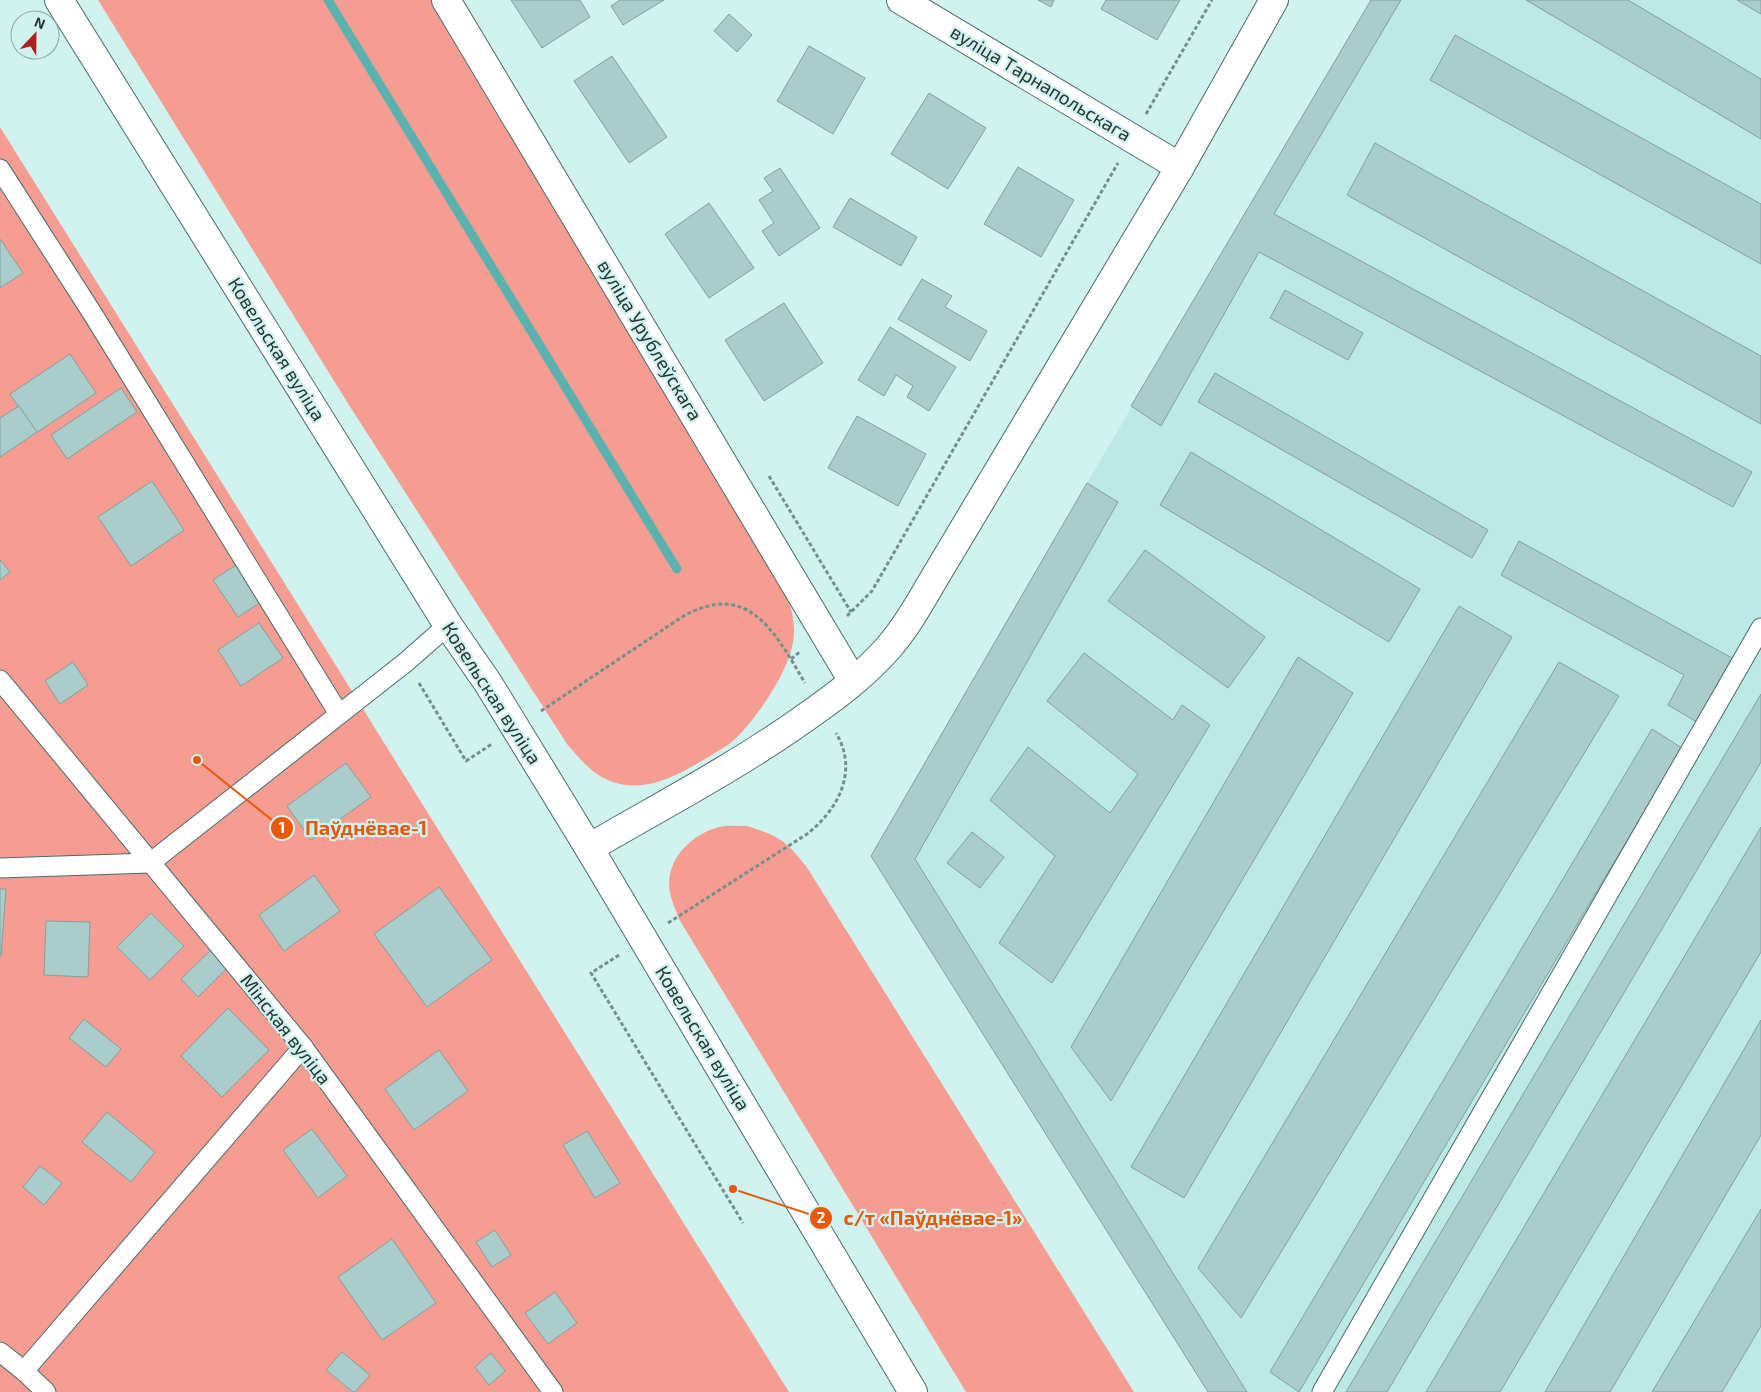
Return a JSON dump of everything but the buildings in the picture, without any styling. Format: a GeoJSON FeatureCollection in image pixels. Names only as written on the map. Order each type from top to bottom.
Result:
{"type":"FeatureCollection","features":[{"type":"Feature","properties":{"kind":"main road","name":"Ковельская вуліца"},"geometry":{"type":"LineString","coordinates":[[59,0],[448,625],[488,683],[590,848],[913,1392]]}},
{"type":"Feature","properties":{"kind":"main road","name":"вуліца Урублеўскага"},"geometry":{"type":"LineString","coordinates":[[446,0],[853,681]]}},
{"type":"Feature","properties":{"kind":"main road","name":"вуліца Тарнапольскага"},"geometry":{"type":"LineString","coordinates":[[901,0],[1180,167]]}},
{"type":"Feature","properties":{"kind":"main road"},"geometry":{"type":"LineString","coordinates":[[590,848],[764,746],[820,707],[853,681],[888,647],[919,604],[1180,167],[1274,0]]}},
{"type":"Feature","properties":{"kind":"lane"},"geometry":{"type":"LineString","coordinates":[[0,169],[94,316],[339,714]]}},
{"type":"Feature","properties":{"kind":"lane"},"geometry":{"type":"LineString","coordinates":[[0,868],[150,863],[406,662],[448,625]]}},
{"type":"Feature","properties":{"kind":"lane"},"geometry":{"type":"LineString","coordinates":[[1322,1392],[1761,628]]}},
{"type":"Feature","properties":{"kind":"lane","name":"Мінская вуліца"},"geometry":{"type":"LineString","coordinates":[[0,680],[303,1047],[553,1392]]}},
{"type":"Feature","properties":{"kind":"lane"},"geometry":{"type":"LineString","coordinates":[[24,1371],[303,1047]]}},
{"type":"Feature","properties":{"kind":"lane"},"geometry":{"type":"LineString","coordinates":[[0,1352],[46,1392]]}},
{"type":"Feature","properties":{"kind":"path"},"geometry":{"type":"LineString","coordinates":[[791,658],[825,634],[872,591],[1212,0]]}},
{"type":"Feature","properties":{"kind":"path"},"geometry":{"type":"LineString","coordinates":[[406,662],[466,761],[682,617],[694,610],[709,605],[727,603],[743,607],[758,616],[772,631],[791,658],[838,737],[844,754],[846,772],[842,791],[834,808],[821,823],[807,834],[591,973],[743,1223]]}},
{"type":"Feature","properties":{"kind":"shaded area"},"geometry":{"type":"Polygon","coordinates":[[[98,0],[432,0],[785,586],[794,625],[793,644],[788,659],[774,689],[764,704],[732,742],[675,776],[637,786],[623,785],[603,778],[586,765],[567,744],[349,405],[98,0]]]}},
{"type":"Feature","properties":{"kind":"shaded area"},"geometry":{"type":"Polygon","coordinates":[[[1371,0],[1761,0],[1761,1392],[1208,1392],[871,856],[1087,483],[1371,0]]]}},
{"type":"Feature","properties":{"kind":"shaded area"},"geometry":{"type":"Polygon","coordinates":[[[0,127],[789,1392],[0,1392],[0,127]]]}},
{"type":"Feature","properties":{"kind":"shaded area"},"geometry":{"type":"Polygon","coordinates":[[[722,826],[747,826],[782,841],[808,869],[1134,1392],[966,1392],[675,910],[669,881],[675,860],[681,851],[698,836],[708,831],[722,826]]]}},
{"type":"Feature","properties":{"kind":"waterway"},"geometry":{"type":"LineString","coordinates":[[328,0],[677,569]]}},
{"type":"Feature","properties":{"kind":"place","name":"Паўднёвае-1"},"geometry":{"type":"Point","coordinates":[197,760]}},
{"type":"Feature","properties":{"kind":"place","name":"с/т «Паўднёвае-1»"},"geometry":{"type":"Point","coordinates":[733,1189]}}]}
